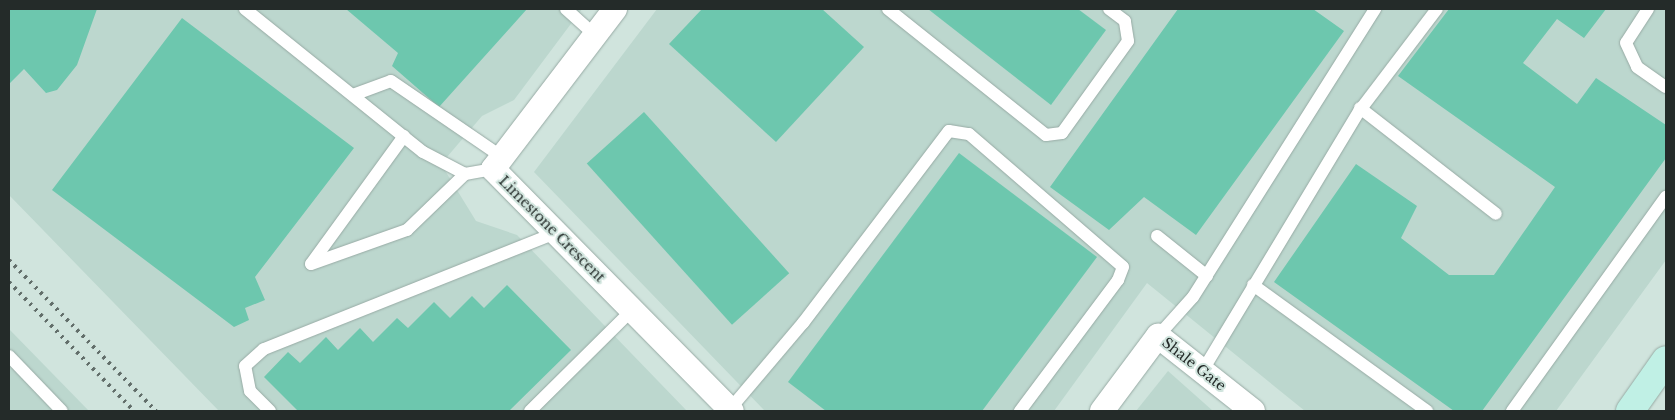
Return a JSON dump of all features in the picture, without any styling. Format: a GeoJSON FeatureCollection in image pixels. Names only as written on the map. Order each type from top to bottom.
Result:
{"type":"FeatureCollection","features":[{"type":"Feature","properties":{"kind":"main road"},"geometry":{"type":"LineString","coordinates":[[1630,411],[1666,360]]}},
{"type":"Feature","properties":{"kind":"street","name":"Limestone Crescent"},"geometry":{"type":"LineString","coordinates":[[615,9],[497,163],[556,233],[731,410]]}},
{"type":"Feature","properties":{"kind":"street","name":"Shale Gate"},"geometry":{"type":"LineString","coordinates":[[1158,336],[1253,411]]}},
{"type":"Feature","properties":{"kind":"street"},"geometry":{"type":"LineString","coordinates":[[1102,411],[1158,336]]}},
{"type":"Feature","properties":{"kind":"lane"},"geometry":{"type":"LineString","coordinates":[[245,9],[423,152],[466,174]]}},
{"type":"Feature","properties":{"kind":"lane"},"geometry":{"type":"LineString","coordinates":[[566,9],[595,35]]}},
{"type":"Feature","properties":{"kind":"lane"},"geometry":{"type":"LineString","coordinates":[[888,9],[1046,135],[1062,133],[1128,41],[1125,21],[1108,9]]}},
{"type":"Feature","properties":{"kind":"lane"},"geometry":{"type":"LineString","coordinates":[[1158,336],[1193,297],[1376,9]]}},
{"type":"Feature","properties":{"kind":"lane"},"geometry":{"type":"LineString","coordinates":[[1203,370],[1360,108],[1437,9]]}},
{"type":"Feature","properties":{"kind":"lane"},"geometry":{"type":"LineString","coordinates":[[1648,9],[1626,44],[1637,67],[1666,87]]}},
{"type":"Feature","properties":{"kind":"lane"},"geometry":{"type":"LineString","coordinates":[[353,95],[391,81],[497,163]]}},
{"type":"Feature","properties":{"kind":"lane"},"geometry":{"type":"LineString","coordinates":[[1360,108],[1496,214]]}},
{"type":"Feature","properties":{"kind":"lane"},"geometry":{"type":"LineString","coordinates":[[731,410],[803,323],[949,132],[968,134],[1123,267],[1118,280],[1020,411]]}},
{"type":"Feature","properties":{"kind":"lane"},"geometry":{"type":"LineString","coordinates":[[404,136],[311,264],[407,230],[466,174],[497,163]]}},
{"type":"Feature","properties":{"kind":"lane"},"geometry":{"type":"LineString","coordinates":[[1512,411],[1666,197]]}},
{"type":"Feature","properties":{"kind":"lane"},"geometry":{"type":"LineString","coordinates":[[270,411],[250,391],[245,366],[264,349],[556,233]]}},
{"type":"Feature","properties":{"kind":"lane"},"geometry":{"type":"LineString","coordinates":[[1157,236],[1206,276]]}},
{"type":"Feature","properties":{"kind":"lane"},"geometry":{"type":"LineString","coordinates":[[1253,285],[1427,411]]}},
{"type":"Feature","properties":{"kind":"lane"},"geometry":{"type":"LineString","coordinates":[[530,411],[632,310]]}},
{"type":"Feature","properties":{"kind":"lane"},"geometry":{"type":"LineString","coordinates":[[9,356],[62,411]]}},
{"type":"Feature","properties":{"kind":"shaded area"},"geometry":{"type":"Polygon","coordinates":[[[9,9],[582,9],[514,100],[482,116],[441,164],[476,221],[517,235],[687,411],[219,411],[9,195],[9,9]]]}},
{"type":"Feature","properties":{"kind":"shaded area"},"geometry":{"type":"Polygon","coordinates":[[[657,9],[1666,9],[1666,260],[1556,411],[1305,411],[1147,283],[1054,411],[765,411],[534,172],[657,9]]]}},
{"type":"Feature","properties":{"kind":"shaded area"},"geometry":{"type":"Polygon","coordinates":[[[9,329],[89,411],[9,411],[9,329]]]}},
{"type":"Feature","properties":{"kind":"shaded area"},"geometry":{"type":"Polygon","coordinates":[[[1168,371],[1213,411],[1136,411],[1168,371]]]}},
{"type":"Feature","properties":{"kind":"building"},"geometry":{"type":"Polygon","coordinates":[[[9,9],[97,9],[77,65],[57,90],[46,93],[24,69],[9,84],[9,9]]]}},
{"type":"Feature","properties":{"kind":"building"},"geometry":{"type":"Polygon","coordinates":[[[346,9],[527,9],[439,107],[392,66],[398,53],[346,9]]]}},
{"type":"Feature","properties":{"kind":"building"},"geometry":{"type":"Polygon","coordinates":[[[702,9],[822,9],[864,47],[776,142],[669,44],[702,9]]]}},
{"type":"Feature","properties":{"kind":"building"},"geometry":{"type":"Polygon","coordinates":[[[928,9],[1078,9],[1106,30],[1051,105],[928,9]]]}},
{"type":"Feature","properties":{"kind":"building"},"geometry":{"type":"Polygon","coordinates":[[[1178,9],[1313,9],[1344,31],[1196,235],[1144,197],[1109,230],[1050,187],[1178,9]]]}},
{"type":"Feature","properties":{"kind":"building"},"geometry":{"type":"Polygon","coordinates":[[[1449,9],[1606,9],[1584,38],[1557,19],[1523,63],[1577,104],[1596,78],[1666,125],[1666,158],[1482,411],[1454,411],[1274,282],[1356,164],[1417,206],[1401,238],[1449,275],[1494,275],[1555,187],[1398,76],[1449,9]]]}},
{"type":"Feature","properties":{"kind":"building"},"geometry":{"type":"Polygon","coordinates":[[[182,18],[354,148],[255,277],[265,300],[245,308],[249,320],[234,327],[52,190],[182,18]]]}},
{"type":"Feature","properties":{"kind":"building"},"geometry":{"type":"Polygon","coordinates":[[[644,112],[789,273],[732,325],[587,164],[644,112]]]}},
{"type":"Feature","properties":{"kind":"building"},"geometry":{"type":"Polygon","coordinates":[[[959,153],[1097,257],[982,411],[826,411],[788,382],[959,153]]]}},
{"type":"Feature","properties":{"kind":"building"},"geometry":{"type":"Polygon","coordinates":[[[507,285],[571,350],[509,411],[298,411],[264,377],[288,352],[300,363],[326,337],[338,350],[360,328],[373,342],[397,318],[408,328],[434,302],[450,318],[472,296],[484,308],[507,285]]]}},
{"type":"Feature","properties":{"kind":"railway"},"geometry":{"type":"LineString","coordinates":[[9,260],[156,411]]}},
{"type":"Feature","properties":{"kind":"railway"},"geometry":{"type":"LineString","coordinates":[[9,282],[134,411]]}}]}
